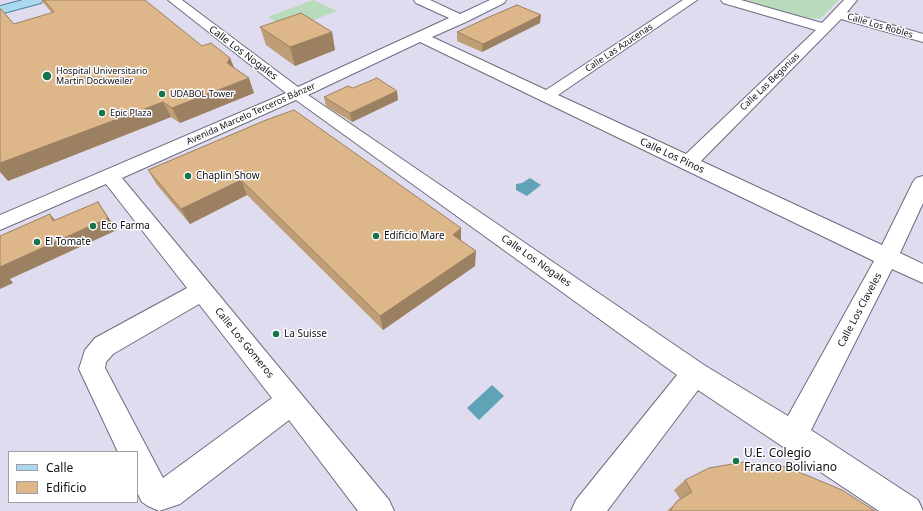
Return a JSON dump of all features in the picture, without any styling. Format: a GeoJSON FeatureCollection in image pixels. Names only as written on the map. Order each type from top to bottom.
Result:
{"type":"FeatureCollection","features":[{"type":"Feature","properties":{"kind":"main road"},"geometry":{"type":"LineString","coordinates":[[0,4],[13,0]]}},
{"type":"Feature","properties":{"kind":"main road"},"geometry":{"type":"LineString","coordinates":[[0,4],[11,4],[28,0]]}},
{"type":"Feature","properties":{"kind":"main road"},"geometry":{"type":"LineString","coordinates":[[0,10],[37,0]]}},
{"type":"Feature","properties":{"kind":"street","name":"Calle Los Nogales"},"geometry":{"type":"LineString","coordinates":[[174,0],[297,94],[695,373],[793,435],[907,511]]}},
{"type":"Feature","properties":{"kind":"street"},"geometry":{"type":"LineString","coordinates":[[420,0],[461,19]]}},
{"type":"Feature","properties":{"kind":"street","name":"Avenida Marcelo Terceros Bánzer"},"geometry":{"type":"LineString","coordinates":[[0,223],[297,94],[421,38],[500,0]]}},
{"type":"Feature","properties":{"kind":"street","name":"Calle Las Azucenas"},"geometry":{"type":"LineString","coordinates":[[547,96],[691,0]]}},
{"type":"Feature","properties":{"kind":"street"},"geometry":{"type":"LineString","coordinates":[[727,0],[825,28]]}},
{"type":"Feature","properties":{"kind":"street","name":"Calle Las Begonias"},"geometry":{"type":"LineString","coordinates":[[688,163],[825,28],[851,0]]}},
{"type":"Feature","properties":{"kind":"street","name":"Calle Los Robles"},"geometry":{"type":"LineString","coordinates":[[838,14],[923,38]]}},
{"type":"Feature","properties":{"kind":"street","name":"Calle Los Pinos"},"geometry":{"type":"LineString","coordinates":[[421,38],[923,274]]}},
{"type":"Feature","properties":{"kind":"street","name":"Calle Los Gomeros"},"geometry":{"type":"LineString","coordinates":[[110,176],[378,511]]}},
{"type":"Feature","properties":{"kind":"street","name":"Calle Los Claveles"},"geometry":{"type":"LineString","coordinates":[[793,435],[887,257],[923,182]]}},
{"type":"Feature","properties":{"kind":"street"},"geometry":{"type":"LineString","coordinates":[[0,214],[20,214]]}},
{"type":"Feature","properties":{"kind":"street"},"geometry":{"type":"LineString","coordinates":[[133,451],[92,369],[94,358],[104,346],[201,291]]}},
{"type":"Feature","properties":{"kind":"street"},"geometry":{"type":"LineString","coordinates":[[587,511],[695,373]]}},
{"type":"Feature","properties":{"kind":"street"},"geometry":{"type":"LineString","coordinates":[[138,462],[153,491],[159,495],[169,493],[291,401]]}},
{"type":"Feature","properties":{"kind":"green space"},"geometry":{"type":"Polygon","coordinates":[[[313,0],[337,11],[290,29],[268,17],[313,0]]]}},
{"type":"Feature","properties":{"kind":"green space"},"geometry":{"type":"Polygon","coordinates":[[[739,0],[839,0],[821,18],[808,19],[739,0]]]}},
{"type":"Feature","properties":{"kind":"water"},"geometry":{"type":"Polygon","coordinates":[[[530,178],[541,185],[527,196],[516,190],[516,184],[522,183],[530,178]]]}},
{"type":"Feature","properties":{"kind":"water"},"geometry":{"type":"Polygon","coordinates":[[[492,385],[504,396],[479,420],[467,408],[492,385]]]}},
{"type":"Feature","properties":{"kind":"building"},"geometry":{"type":"Polygon","coordinates":[[[44,0],[145,0],[202,46],[211,43],[230,58],[227,63],[249,78],[172,108],[163,102],[0,163],[0,9],[14,24],[54,12],[44,0]]]}},
{"type":"Feature","properties":{"kind":"building"},"geometry":{"type":"Polygon","coordinates":[[[517,5],[541,15],[483,44],[457,32],[489,17],[517,5]]]}},
{"type":"Feature","properties":{"kind":"building"},"geometry":{"type":"Polygon","coordinates":[[[301,13],[332,32],[290,47],[260,27],[301,13]]]}},
{"type":"Feature","properties":{"kind":"building"},"geometry":{"type":"Polygon","coordinates":[[[377,78],[397,91],[350,113],[324,97],[348,86],[353,88],[377,78]]]}},
{"type":"Feature","properties":{"kind":"building"},"geometry":{"type":"Polygon","coordinates":[[[294,110],[461,228],[453,235],[476,251],[380,316],[241,180],[181,209],[148,170],[266,120],[294,110]]]}},
{"type":"Feature","properties":{"kind":"building"},"geometry":{"type":"Polygon","coordinates":[[[98,202],[108,218],[0,267],[0,236],[50,214],[53,221],[98,202]]]}},
{"type":"Feature","properties":{"kind":"building"},"geometry":{"type":"Polygon","coordinates":[[[744,462],[787,467],[842,490],[875,511],[670,511],[677,501],[692,492],[685,480],[709,468],[744,462]]]}},
{"type":"Feature","properties":{"kind":"place","name":"Hospital Universitario Martin Dockweiler"},"geometry":{"type":"Point","coordinates":[47,76]}},
{"type":"Feature","properties":{"kind":"place","name":"UDABOL Tower"},"geometry":{"type":"Point","coordinates":[162,94]}},
{"type":"Feature","properties":{"kind":"place","name":"Epic Plaza"},"geometry":{"type":"Point","coordinates":[102,113]}},
{"type":"Feature","properties":{"kind":"place","name":"Chaplin Show"},"geometry":{"type":"Point","coordinates":[188,176]}},
{"type":"Feature","properties":{"kind":"place","name":"Eco Farma"},"geometry":{"type":"Point","coordinates":[93,226]}},
{"type":"Feature","properties":{"kind":"place","name":"Edificio Mare"},"geometry":{"type":"Point","coordinates":[376,236]}},
{"type":"Feature","properties":{"kind":"place","name":"El Tomate"},"geometry":{"type":"Point","coordinates":[37,242]}},
{"type":"Feature","properties":{"kind":"place","name":"La Suisse"},"geometry":{"type":"Point","coordinates":[276,334]}},
{"type":"Feature","properties":{"kind":"place","name":"U.E. Colegio Franco Boliviano"},"geometry":{"type":"Point","coordinates":[736,461]}}]}
